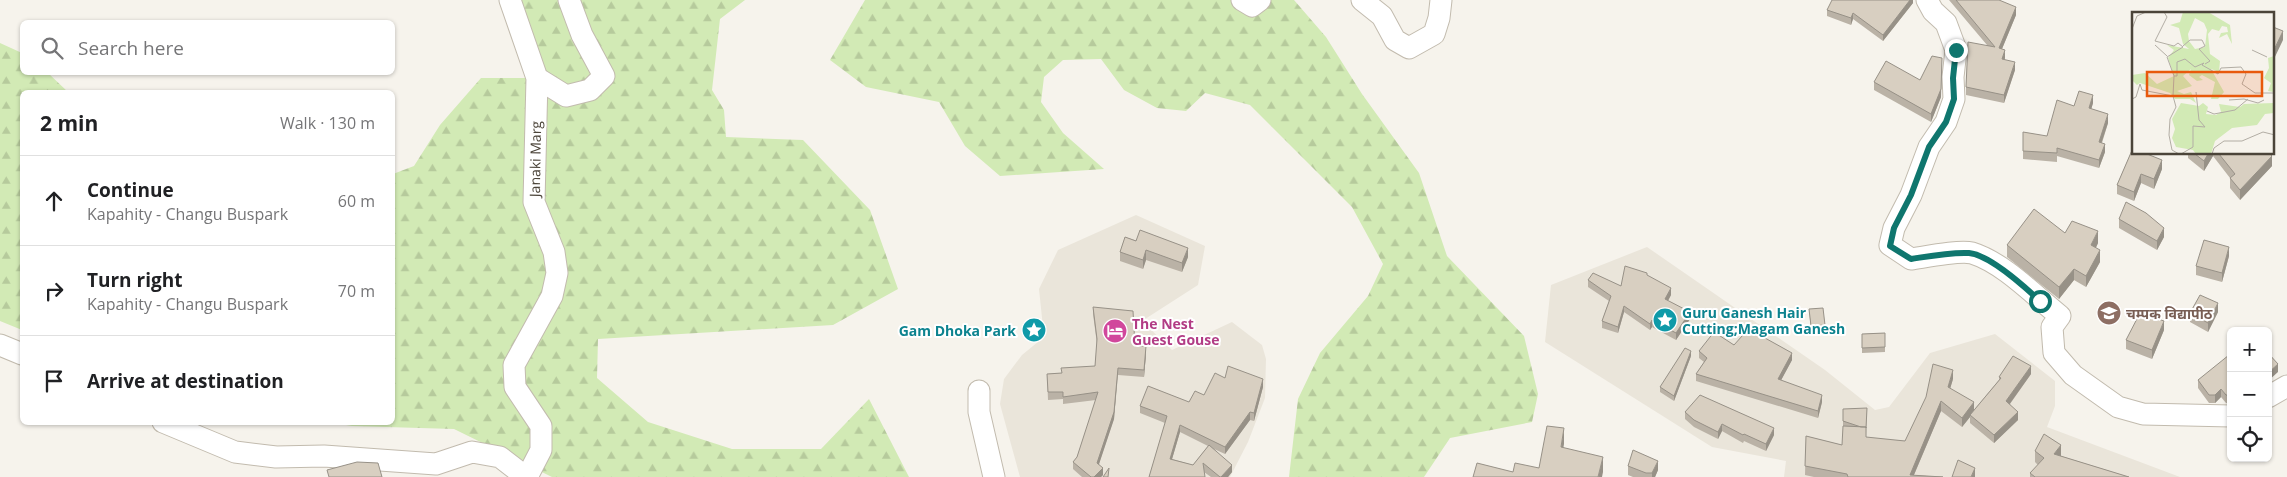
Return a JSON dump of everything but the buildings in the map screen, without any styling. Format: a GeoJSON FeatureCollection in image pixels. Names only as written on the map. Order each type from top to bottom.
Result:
{"type":"FeatureCollection","features":[{"type":"Feature","properties":{"kind":"street","name":"Janaki Marg"},"geometry":{"type":"LineString","coordinates":[[510,0],[537,78],[534,202],[554,252],[557,273],[552,296],[514,365],[515,387],[541,426],[541,450],[526,477]]}},
{"type":"Feature","properties":{"kind":"street"},"geometry":{"type":"LineString","coordinates":[[537,78],[566,96],[590,90],[604,76],[582,35],[569,0]]}},
{"type":"Feature","properties":{"kind":"street"},"geometry":{"type":"LineString","coordinates":[[1242,0],[1252,6],[1260,0]]}},
{"type":"Feature","properties":{"kind":"street"},"geometry":{"type":"LineString","coordinates":[[1362,0],[1382,16],[1395,40],[1409,48],[1434,34],[1439,18],[1441,0]]}},
{"type":"Feature","properties":{"kind":"street"},"geometry":{"type":"LineString","coordinates":[[1930,4],[1933,12],[1946,23],[1956,50],[1953,78],[1954,99],[1946,122],[1929,147],[1911,195],[1894,228],[1890,246],[1911,259],[1934,255],[1971,253],[2001,268],[2060,316],[2052,327],[2054,353],[2073,375],[2118,406],[2143,414],[2227,416]]}},
{"type":"Feature","properties":{"kind":"street"},"geometry":{"type":"LineString","coordinates":[[0,345],[20,353]]}},
{"type":"Feature","properties":{"kind":"street"},"geometry":{"type":"LineString","coordinates":[[2272,395],[2287,386]]}},
{"type":"Feature","properties":{"kind":"street"},"geometry":{"type":"LineString","coordinates":[[979,391],[979,412],[994,477]]}},
{"type":"Feature","properties":{"kind":"street"},"geometry":{"type":"LineString","coordinates":[[170,425],[235,452],[276,457],[324,456],[436,464],[472,452],[500,457],[526,477]]}},
{"type":"Feature","properties":{"kind":"shaded area"},"geometry":{"type":"Polygon","coordinates":[[[1136,215],[1205,246],[1198,285],[1142,321],[1172,350],[1232,322],[1262,345],[1266,359],[1265,398],[1248,442],[1230,477],[1020,477],[1000,404],[1004,379],[1022,355],[1044,337],[1039,289],[1058,250],[1136,215]]]}},
{"type":"Feature","properties":{"kind":"shaded area"},"geometry":{"type":"Polygon","coordinates":[[[1647,247],[1825,370],[1875,410],[1889,407],[1930,353],[1995,334],[2055,381],[2055,406],[2047,427],[2180,477],[1784,477],[1786,461],[1712,447],[1545,342],[1551,285],[1647,247]]]}},
{"type":"Feature","properties":{"kind":"green space"},"geometry":{"type":"Polygon","coordinates":[[[514,0],[745,0],[720,19],[712,90],[724,110],[726,137],[803,140],[870,210],[898,289],[833,325],[598,339],[597,378],[648,422],[732,449],[821,449],[869,399],[909,477],[552,477],[454,429],[346,425],[395,425],[395,173],[414,166],[440,125],[481,78],[537,78],[514,0]]]}},
{"type":"Feature","properties":{"kind":"green space"},"geometry":{"type":"Polygon","coordinates":[[[865,0],[1294,0],[1326,37],[1362,94],[1419,173],[1447,256],[1524,336],[1538,394],[1532,422],[1450,438],[1424,477],[1289,477],[1298,399],[1320,353],[1368,296],[1383,264],[1352,207],[1250,105],[1205,93],[1186,111],[1157,108],[1124,90],[1101,59],[1063,60],[1044,77],[1041,102],[1063,133],[1104,169],[1000,176],[965,146],[939,102],[866,87],[830,60],[865,0]]]}},
{"type":"Feature","properties":{"kind":"green space"},"geometry":{"type":"Polygon","coordinates":[[[0,43],[20,52],[20,75],[50,75],[66,90],[20,90],[20,329],[0,321],[0,43]]]}},
{"type":"Feature","properties":{"kind":"place","name":"चम्पक विद्यापीठ"},"geometry":{"type":"Point","coordinates":[2109,313]}},
{"type":"Feature","properties":{"kind":"place","name":"Guru Ganesh Hair Cutting;Magam Ganesh"},"geometry":{"type":"Point","coordinates":[1665,320]}},
{"type":"Feature","properties":{"kind":"place","name":"Gam Dhoka Park"},"geometry":{"type":"Point","coordinates":[1034,330]}},
{"type":"Feature","properties":{"kind":"place","name":"The Nest Guest Gouse"},"geometry":{"type":"Point","coordinates":[1115,331]}},
{"type":"Feature","properties":{"kind":"route"},"geometry":{"type":"LineString","coordinates":[[1956,50],[1953,78],[1954,99],[1946,122],[1929,147],[1911,195],[1894,228],[1890,246],[1911,259],[1934,255],[1971,253],[2001,268],[2040,301]]}}]}
